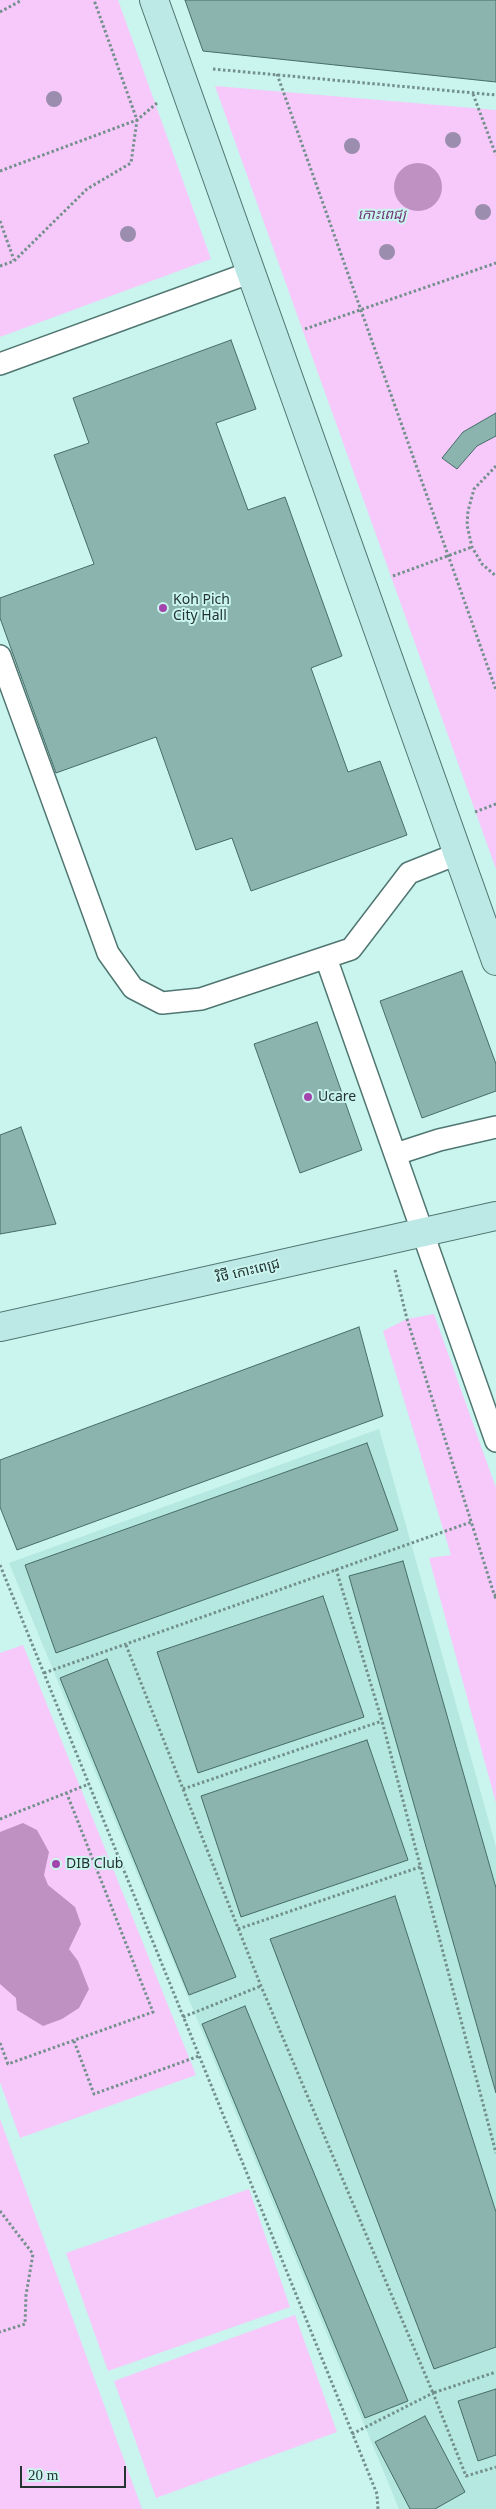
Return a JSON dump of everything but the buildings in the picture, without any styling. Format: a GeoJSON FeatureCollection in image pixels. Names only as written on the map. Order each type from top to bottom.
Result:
{"type":"FeatureCollection","features":[{"type":"Feature","properties":{"kind":"street"},"geometry":{"type":"LineString","coordinates":[[154,0],[249,273],[496,961]]}},
{"type":"Feature","properties":{"kind":"street","name":"វិថី កោះពេជ្រ"},"geometry":{"type":"LineString","coordinates":[[0,1327],[496,1216]]}},
{"type":"Feature","properties":{"kind":"lane"},"geometry":{"type":"LineString","coordinates":[[0,364],[249,273]]}},
{"type":"Feature","properties":{"kind":"lane"},"geometry":{"type":"LineString","coordinates":[[0,656],[108,953],[133,988],[162,1003],[201,999],[351,949],[409,873],[457,854]]}},
{"type":"Feature","properties":{"kind":"lane"},"geometry":{"type":"LineString","coordinates":[[326,958],[496,1441]]}},
{"type":"Feature","properties":{"kind":"lane"},"geometry":{"type":"LineString","coordinates":[[396,1154],[439,1140],[496,1128]]}},
{"type":"Feature","properties":{"kind":"path"},"geometry":{"type":"LineString","coordinates":[[0,12],[22,0]]}},
{"type":"Feature","properties":{"kind":"path"},"geometry":{"type":"LineString","coordinates":[[0,266],[14,260],[87,189],[131,163],[137,120],[94,0]]}},
{"type":"Feature","properties":{"kind":"path"},"geometry":{"type":"LineString","coordinates":[[0,171],[137,120],[198,68],[496,95]]}},
{"type":"Feature","properties":{"kind":"path"},"geometry":{"type":"LineString","coordinates":[[278,74],[496,690]]}},
{"type":"Feature","properties":{"kind":"path"},"geometry":{"type":"LineString","coordinates":[[473,94],[496,155]]}},
{"type":"Feature","properties":{"kind":"path"},"geometry":{"type":"LineString","coordinates":[[0,221],[14,260]]}},
{"type":"Feature","properties":{"kind":"path"},"geometry":{"type":"LineString","coordinates":[[273,340],[496,263]]}},
{"type":"Feature","properties":{"kind":"path"},"geometry":{"type":"LineString","coordinates":[[496,466],[474,489],[468,511],[467,525],[472,547],[482,564],[496,576]]}},
{"type":"Feature","properties":{"kind":"path"},"geometry":{"type":"LineString","coordinates":[[361,585],[472,547]]}},
{"type":"Feature","properties":{"kind":"path"},"geometry":{"type":"LineString","coordinates":[[387,1241],[408,1319],[495,1596]]}},
{"type":"Feature","properties":{"kind":"path"},"geometry":{"type":"LineString","coordinates":[[44,1673],[471,1522]]}},
{"type":"Feature","properties":{"kind":"path"},"geometry":{"type":"LineString","coordinates":[[0,1564],[352,2434],[376,2494],[378,2509]]}},
{"type":"Feature","properties":{"kind":"path"},"geometry":{"type":"LineString","coordinates":[[336,1569],[382,1721],[496,2153]]}},
{"type":"Feature","properties":{"kind":"path"},"geometry":{"type":"LineString","coordinates":[[126,1645],[238,1930],[433,2393],[466,2476],[496,2466]]}},
{"type":"Feature","properties":{"kind":"path"},"geometry":{"type":"LineString","coordinates":[[183,1790],[382,1721]]}},
{"type":"Feature","properties":{"kind":"path"},"geometry":{"type":"LineString","coordinates":[[0,1819],[89,1784]]}},
{"type":"Feature","properties":{"kind":"path"},"geometry":{"type":"LineString","coordinates":[[0,2042],[8,2064],[153,2012],[67,1794]]}},
{"type":"Feature","properties":{"kind":"path"},"geometry":{"type":"LineString","coordinates":[[238,1930],[420,1867]]}},
{"type":"Feature","properties":{"kind":"path"},"geometry":{"type":"LineString","coordinates":[[183,2017],[261,1986]]}},
{"type":"Feature","properties":{"kind":"path"},"geometry":{"type":"LineString","coordinates":[[74,2041],[94,2094],[199,2056]]}},
{"type":"Feature","properties":{"kind":"path"},"geometry":{"type":"LineString","coordinates":[[0,2212],[33,2254],[26,2295],[25,2324],[0,2332]]}},
{"type":"Feature","properties":{"kind":"path"},"geometry":{"type":"LineString","coordinates":[[352,2434],[433,2393],[496,2372]]}},
{"type":"Feature","properties":{"kind":"shaded area"},"geometry":{"type":"Polygon","coordinates":[[[413,163],[423,163],[435,170],[442,182],[442,192],[435,204],[423,211],[413,211],[405,207],[398,200],[394,192],[394,182],[398,174],[405,167],[413,163]]]}},
{"type":"Feature","properties":{"kind":"shaded area"},"geometry":{"type":"Polygon","coordinates":[[[379,1429],[496,1847],[496,2509],[399,2509],[9,1563],[379,1429]]]}},
{"type":"Feature","properties":{"kind":"shaded area"},"geometry":{"type":"Polygon","coordinates":[[[23,1823],[37,1830],[49,1852],[44,1875],[48,1885],[75,1907],[81,1924],[69,1949],[78,1961],[89,1989],[79,2008],[62,2019],[43,2026],[17,2010],[16,1998],[0,1984],[0,1832],[23,1823]]]}},
{"type":"Feature","properties":{"kind":"green space"},"geometry":{"type":"Polygon","coordinates":[[[0,0],[118,0],[211,259],[0,337],[0,0]]]}},
{"type":"Feature","properties":{"kind":"green space","name":"កោះពេជ្យ"},"geometry":{"type":"Polygon","coordinates":[[[215,86],[496,110],[496,869],[215,86]]]}},
{"type":"Feature","properties":{"kind":"green space"},"geometry":{"type":"Polygon","coordinates":[[[434,1314],[496,1488],[496,1803],[429,1558],[451,1555],[383,1331],[407,1319],[434,1314]]]}},
{"type":"Feature","properties":{"kind":"green space","name":"DIB Club"},"geometry":{"type":"Polygon","coordinates":[[[23,1645],[196,2075],[20,2138],[0,2082],[0,1653],[23,1645]]]}},
{"type":"Feature","properties":{"kind":"green space"},"geometry":{"type":"Polygon","coordinates":[[[0,2119],[142,2509],[0,2509],[0,2119]]]}},
{"type":"Feature","properties":{"kind":"green space"},"geometry":{"type":"Polygon","coordinates":[[[249,2189],[290,2307],[108,2371],[66,2253],[249,2189]]]}},
{"type":"Feature","properties":{"kind":"green space"},"geometry":{"type":"Polygon","coordinates":[[[295,2315],[337,2432],[156,2498],[114,2381],[295,2315]]]}},
{"type":"Feature","properties":{"kind":"place","name":"Koh Pich City Hall"},"geometry":{"type":"Point","coordinates":[163,608]}},
{"type":"Feature","properties":{"kind":"place","name":"Ucare"},"geometry":{"type":"Point","coordinates":[308,1097]}},
{"type":"Feature","properties":{"kind":"place","name":"DIB Club"},"geometry":{"type":"Point","coordinates":[56,1864]}}]}
